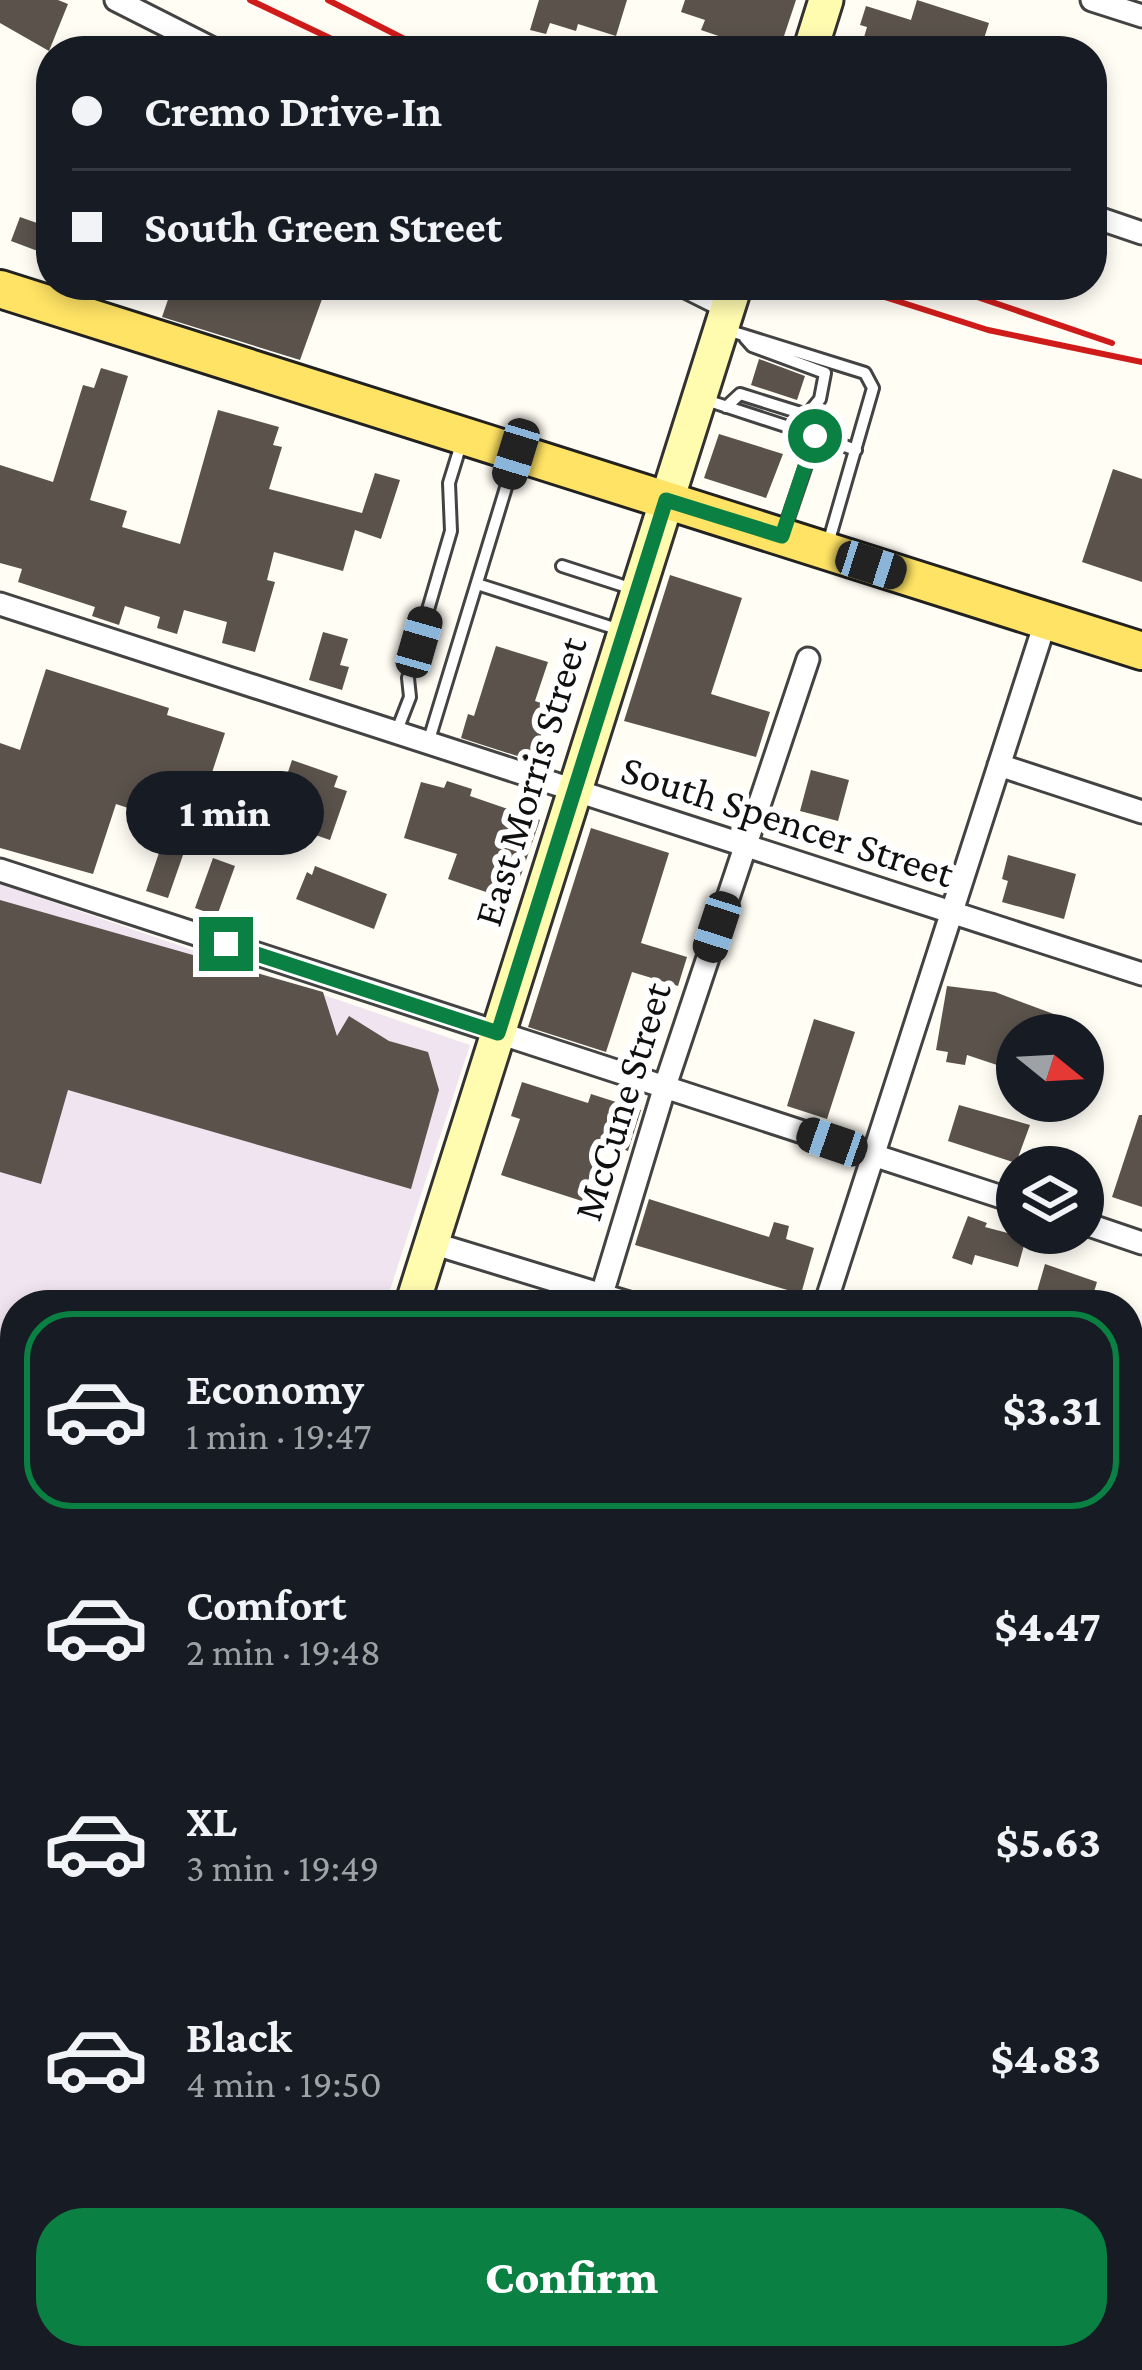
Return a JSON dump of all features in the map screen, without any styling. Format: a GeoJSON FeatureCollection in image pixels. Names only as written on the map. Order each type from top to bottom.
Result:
{"type":"FeatureCollection","features":[{"type":"Feature","properties":{"kind":"main road"},"geometry":{"type":"LineString","coordinates":[[815,36],[826,0]]}},
{"type":"Feature","properties":{"kind":"main road"},"geometry":{"type":"LineString","coordinates":[[0,289],[1142,651]]}},
{"type":"Feature","properties":{"kind":"main road","name":"East Morris Street"},"geometry":{"type":"LineString","coordinates":[[417,1290],[666,500],[712,402],[732,314]]}},
{"type":"Feature","properties":{"kind":"street"},"geometry":{"type":"LineString","coordinates":[[116,0],[187,36]]}},
{"type":"Feature","properties":{"kind":"street"},"geometry":{"type":"LineString","coordinates":[[1092,0],[1142,16]]}},
{"type":"Feature","properties":{"kind":"street"},"geometry":{"type":"LineString","coordinates":[[1107,221],[1142,232]]}},
{"type":"Feature","properties":{"kind":"street","name":"South Spencer Street"},"geometry":{"type":"LineString","coordinates":[[0,604],[1142,974]]}},
{"type":"Feature","properties":{"kind":"street"},"geometry":{"type":"LineString","coordinates":[[830,1290],[1046,620]]}},
{"type":"Feature","properties":{"kind":"street","name":"McCune Street"},"geometry":{"type":"LineString","coordinates":[[603,1290],[665,1085],[808,658]]}},
{"type":"Feature","properties":{"kind":"street"},"geometry":{"type":"LineString","coordinates":[[999,765],[1142,812]]}},
{"type":"Feature","properties":{"kind":"street"},"geometry":{"type":"LineString","coordinates":[[0,870],[996,1195]]}},
{"type":"Feature","properties":{"kind":"street"},"geometry":{"type":"LineString","coordinates":[[1104,1230],[1142,1243]]}},
{"type":"Feature","properties":{"kind":"street"},"geometry":{"type":"LineString","coordinates":[[432,1243],[589,1290]]}},
{"type":"Feature","properties":{"kind":"lane"},"geometry":{"type":"LineString","coordinates":[[712,402],[740,394],[807,415],[820,399],[825,373],[752,346],[732,314]]}},
{"type":"Feature","properties":{"kind":"lane"},"geometry":{"type":"LineString","coordinates":[[732,314],[865,374],[873,388],[826,550]]}},
{"type":"Feature","properties":{"kind":"lane"},"geometry":{"type":"LineString","coordinates":[[712,402],[856,450]]}},
{"type":"Feature","properties":{"kind":"lane"},"geometry":{"type":"LineString","coordinates":[[782,536],[815,436]]}},
{"type":"Feature","properties":{"kind":"lane"},"geometry":{"type":"LineString","coordinates":[[396,733],[410,697],[408,678],[451,532],[449,483],[463,438]]}},
{"type":"Feature","properties":{"kind":"lane"},"geometry":{"type":"LineString","coordinates":[[428,743],[516,454]]}},
{"type":"Feature","properties":{"kind":"lane"},"geometry":{"type":"LineString","coordinates":[[562,566],[637,590]]}},
{"type":"Feature","properties":{"kind":"lane"},"geometry":{"type":"LineString","coordinates":[[477,584],[623,631]]}},
{"type":"Feature","properties":{"kind":"shaded area"},"geometry":{"type":"Polygon","coordinates":[[[0,884],[470,1045],[390,1290],[0,1290],[0,884]]]}},
{"type":"Feature","properties":{"kind":"building"},"geometry":{"type":"Polygon","coordinates":[[[0,0],[68,4],[55,36],[36,36],[36,44],[0,23],[0,0]]]}},
{"type":"Feature","properties":{"kind":"building"},"geometry":{"type":"Polygon","coordinates":[[[539,0],[627,0],[616,36],[578,24],[576,31],[550,23],[546,34],[530,30],[539,0]]]}},
{"type":"Feature","properties":{"kind":"building"},"geometry":{"type":"Polygon","coordinates":[[[685,0],[796,0],[784,36],[719,36],[701,30],[705,20],[681,12],[685,0]]]}},
{"type":"Feature","properties":{"kind":"building"},"geometry":{"type":"Polygon","coordinates":[[[917,0],[989,23],[985,36],[864,36],[867,27],[860,25],[866,6],[911,20],[917,0]]]}},
{"type":"Feature","properties":{"kind":"building"},"geometry":{"type":"Polygon","coordinates":[[[20,217],[36,223],[36,250],[11,241],[20,217]]]}},
{"type":"Feature","properties":{"kind":"building"},"geometry":{"type":"Polygon","coordinates":[[[168,300],[322,300],[300,360],[162,317],[168,300]]]}},
{"type":"Feature","properties":{"kind":"building"},"geometry":{"type":"Polygon","coordinates":[[[759,359],[805,376],[797,400],[751,385],[759,359]]]}},
{"type":"Feature","properties":{"kind":"building"},"geometry":{"type":"Polygon","coordinates":[[[101,368],[128,376],[90,500],[127,511],[122,527],[180,544],[218,410],[279,427],[273,445],[282,447],[269,489],[362,513],[375,473],[400,480],[381,539],[355,530],[343,571],[274,552],[267,580],[275,582],[255,652],[222,643],[227,622],[184,610],[177,634],[157,628],[160,617],[125,606],[119,625],[92,616],[95,607],[18,582],[22,569],[0,563],[0,465],[53,482],[83,385],[94,388],[101,368]]]}},
{"type":"Feature","properties":{"kind":"building"},"geometry":{"type":"Polygon","coordinates":[[[719,434],[783,454],[766,498],[704,478],[719,434]]]}},
{"type":"Feature","properties":{"kind":"building"},"geometry":{"type":"Polygon","coordinates":[[[1113,469],[1142,479],[1142,582],[1082,562],[1113,469]]]}},
{"type":"Feature","properties":{"kind":"building"},"geometry":{"type":"Polygon","coordinates":[[[670,575],[742,598],[711,694],[770,712],[756,757],[624,721],[670,575]]]}},
{"type":"Feature","properties":{"kind":"building"},"geometry":{"type":"Polygon","coordinates":[[[323,632],[348,639],[340,665],[349,667],[342,690],[309,680],[323,632]]]}},
{"type":"Feature","properties":{"kind":"building"},"geometry":{"type":"Polygon","coordinates":[[[496,646],[548,662],[535,701],[550,706],[533,761],[461,738],[468,714],[474,716],[496,646]]]}},
{"type":"Feature","properties":{"kind":"building"},"geometry":{"type":"Polygon","coordinates":[[[46,669],[169,708],[167,715],[225,733],[203,800],[173,791],[164,820],[116,804],[93,874],[0,848],[0,743],[20,750],[46,669]]]}},
{"type":"Feature","properties":{"kind":"building"},"geometry":{"type":"Polygon","coordinates":[[[292,760],[338,776],[334,787],[347,791],[330,840],[272,820],[292,760]]]}},
{"type":"Feature","properties":{"kind":"building"},"geometry":{"type":"Polygon","coordinates":[[[811,770],[849,780],[838,821],[800,811],[811,770]]]}},
{"type":"Feature","properties":{"kind":"building"},"geometry":{"type":"Polygon","coordinates":[[[447,781],[472,789],[470,796],[540,820],[512,901],[448,879],[457,854],[404,838],[421,782],[444,788],[447,781]]]}},
{"type":"Feature","properties":{"kind":"building"},"geometry":{"type":"Polygon","coordinates":[[[591,828],[669,853],[641,943],[687,957],[678,986],[632,972],[606,1052],[528,1027],[591,828]]]}},
{"type":"Feature","properties":{"kind":"building"},"geometry":{"type":"Polygon","coordinates":[[[161,847],[183,855],[168,898],[146,891],[161,847]]]}},
{"type":"Feature","properties":{"kind":"building"},"geometry":{"type":"Polygon","coordinates":[[[1008,855],[1076,874],[1064,919],[1002,902],[1008,855]]]}},
{"type":"Feature","properties":{"kind":"building"},"geometry":{"type":"Polygon","coordinates":[[[213,858],[235,866],[217,916],[195,908],[213,858]]]}},
{"type":"Feature","properties":{"kind":"building"},"geometry":{"type":"Polygon","coordinates":[[[315,866],[387,894],[374,929],[296,899],[307,872],[312,875],[315,866]]]}},
{"type":"Feature","properties":{"kind":"building"},"geometry":{"type":"Polygon","coordinates":[[[0,900],[323,992],[337,1036],[349,1016],[389,1041],[428,1052],[439,1090],[411,1189],[68,1090],[41,1184],[0,1172],[0,900]]]}},
{"type":"Feature","properties":{"kind":"building"},"geometry":{"type":"Polygon","coordinates":[[[947,986],[995,992],[1054,1014],[996,1014],[996,1065],[967,1055],[965,1065],[946,1062],[948,1052],[936,1050],[947,986]]]}},
{"type":"Feature","properties":{"kind":"building"},"geometry":{"type":"Polygon","coordinates":[[[814,1019],[855,1032],[827,1119],[787,1106],[814,1019]]]}},
{"type":"Feature","properties":{"kind":"building"},"geometry":{"type":"Polygon","coordinates":[[[522,1082],[588,1103],[591,1094],[641,1110],[628,1151],[600,1142],[582,1201],[501,1175],[520,1119],[511,1116],[522,1082]]]}},
{"type":"Feature","properties":{"kind":"building"},"geometry":{"type":"Polygon","coordinates":[[[959,1105],[996,1115],[996,1122],[1030,1125],[1022,1146],[996,1146],[996,1157],[948,1141],[959,1105]]]}},
{"type":"Feature","properties":{"kind":"building"},"geometry":{"type":"Polygon","coordinates":[[[1142,1115],[1142,1207],[1112,1197],[1142,1115]]]}},
{"type":"Feature","properties":{"kind":"building"},"geometry":{"type":"Polygon","coordinates":[[[649,1199],[769,1237],[774,1222],[789,1226],[786,1239],[814,1248],[802,1290],[787,1290],[635,1245],[649,1199]]]}},
{"type":"Feature","properties":{"kind":"building"},"geometry":{"type":"Polygon","coordinates":[[[968,1216],[996,1230],[996,1254],[1022,1254],[1018,1267],[975,1255],[972,1265],[952,1258],[968,1216]]]}},
{"type":"Feature","properties":{"kind":"building"},"geometry":{"type":"Polygon","coordinates":[[[1045,1264],[1097,1282],[1095,1290],[1037,1290],[1045,1264]]]}},
{"type":"Feature","properties":{"kind":"railway"},"geometry":{"type":"LineString","coordinates":[[250,0],[326,36]]}},
{"type":"Feature","properties":{"kind":"railway"},"geometry":{"type":"LineString","coordinates":[[328,0],[399,36]]}},
{"type":"Feature","properties":{"kind":"railway"},"geometry":{"type":"LineString","coordinates":[[894,300],[988,330],[1142,362]]}},
{"type":"Feature","properties":{"kind":"railway"},"geometry":{"type":"LineString","coordinates":[[986,300],[1112,343]]}},
{"type":"Feature","properties":{"kind":"route"},"geometry":{"type":"LineString","coordinates":[[226,944],[498,1033],[666,500],[782,536],[815,436]]}}]}
